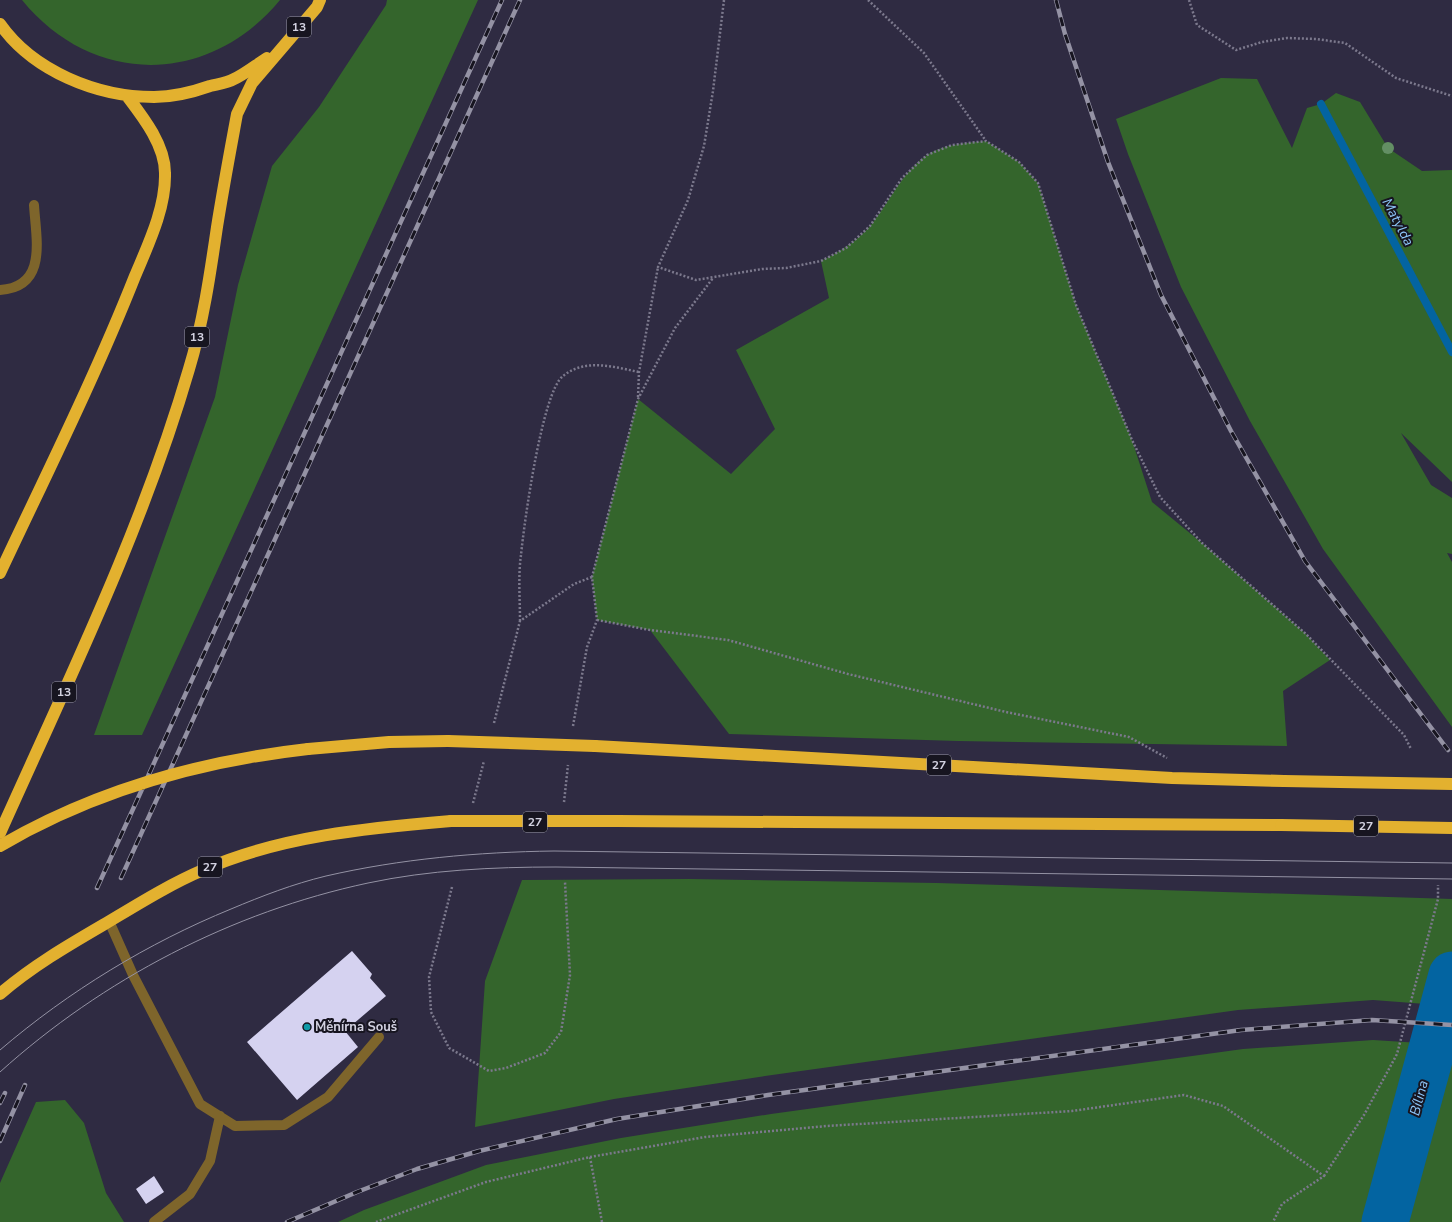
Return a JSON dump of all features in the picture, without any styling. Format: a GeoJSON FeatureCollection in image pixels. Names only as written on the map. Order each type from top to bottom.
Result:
{"type":"FeatureCollection","features":[{"type":"Feature","properties":{"kind":"highway","name":"13"},"geometry":{"type":"LineString","coordinates":[[0,833],[96,620],[152,479],[189,368],[199,329],[237,114],[252,83],[317,7],[320,0]]}},
{"type":"Feature","properties":{"kind":"highway"},"geometry":{"type":"LineString","coordinates":[[0,24],[19,45],[39,61],[60,74],[100,90],[127,96],[155,97],[192,92],[233,79],[277,52]]}},
{"type":"Feature","properties":{"kind":"highway"},"geometry":{"type":"LineString","coordinates":[[0,573],[123,307],[149,240],[162,198],[166,173],[163,154],[144,117],[127,96]]}},
{"type":"Feature","properties":{"kind":"highway","name":"27"},"geometry":{"type":"LineString","coordinates":[[0,846],[56,817],[109,794],[208,766],[308,749],[382,743],[448,741],[595,746],[1172,778],[1452,784]]}},
{"type":"Feature","properties":{"kind":"highway","name":"27"},"geometry":{"type":"LineString","coordinates":[[0,994],[28,971],[109,921],[186,878],[233,858],[285,844],[342,833],[451,821],[1281,825],[1452,828]]}},
{"type":"Feature","properties":{"kind":"lane"},"geometry":{"type":"LineString","coordinates":[[0,290],[13,289],[22,285],[29,279],[33,270],[36,244],[34,205]]}},
{"type":"Feature","properties":{"kind":"lane"},"geometry":{"type":"LineString","coordinates":[[109,921],[133,975],[200,1104],[235,1126],[284,1125],[328,1097],[379,1037]]}},
{"type":"Feature","properties":{"kind":"lane"},"geometry":{"type":"LineString","coordinates":[[154,1222],[190,1194],[210,1161],[220,1116]]}},
{"type":"Feature","properties":{"kind":"path"},"geometry":{"type":"LineString","coordinates":[[572,733],[587,647],[597,620],[592,577],[638,399],[639,372],[658,267],[688,200],[704,146],[714,91],[724,0]]}},
{"type":"Feature","properties":{"kind":"path"},"geometry":{"type":"LineString","coordinates":[[868,0],[924,53],[986,141],[1019,162],[1038,183],[1076,305],[1132,440],[1160,497],[1202,543],[1306,634],[1404,735],[1411,749]]}},
{"type":"Feature","properties":{"kind":"path"},"geometry":{"type":"LineString","coordinates":[[1189,0],[1197,25],[1236,50],[1262,42],[1287,38],[1316,39],[1345,43],[1396,78],[1452,96]]}},
{"type":"Feature","properties":{"kind":"path"},"geometry":{"type":"LineString","coordinates":[[658,267],[696,280],[762,268],[786,268],[821,261],[846,248],[870,226],[902,178],[927,155],[952,144],[986,141]]}},
{"type":"Feature","properties":{"kind":"path"},"geometry":{"type":"LineString","coordinates":[[638,399],[675,328],[713,278]]}},
{"type":"Feature","properties":{"kind":"path"},"geometry":{"type":"LineString","coordinates":[[492,729],[520,622],[520,556],[530,486],[551,394],[562,376],[583,366],[604,365],[639,372]]}},
{"type":"Feature","properties":{"kind":"path"},"geometry":{"type":"LineString","coordinates":[[520,622],[574,584],[592,577]]}},
{"type":"Feature","properties":{"kind":"path"},"geometry":{"type":"LineString","coordinates":[[597,620],[650,630],[728,640],[848,674],[991,708],[1129,737],[1166,757],[1172,778]]}},
{"type":"Feature","properties":{"kind":"path"},"geometry":{"type":"LineString","coordinates":[[473,805],[484,760]]}},
{"type":"Feature","properties":{"kind":"path"},"geometry":{"type":"LineString","coordinates":[[564,803],[568,764]]}},
{"type":"Feature","properties":{"kind":"path"},"geometry":{"type":"LineString","coordinates":[[452,887],[429,978],[431,1012],[449,1048],[489,1071],[506,1068],[545,1052],[561,1032],[570,975],[565,882]]}},
{"type":"Feature","properties":{"kind":"path"},"geometry":{"type":"LineString","coordinates":[[1273,1222],[1282,1204],[1324,1176],[1364,1115],[1397,1054],[1438,898],[1438,885]]}},
{"type":"Feature","properties":{"kind":"path"},"geometry":{"type":"LineString","coordinates":[[376,1222],[486,1182],[590,1157],[705,1137],[827,1126],[1072,1111],[1184,1095],[1223,1106],[1324,1176]]}},
{"type":"Feature","properties":{"kind":"path"},"geometry":{"type":"LineString","coordinates":[[590,1157],[602,1222]]}},
{"type":"Feature","properties":{"kind":"green space"},"geometry":{"type":"Polygon","coordinates":[[[22,0],[280,0],[251,28],[220,49],[186,61],[151,65],[116,61],[82,49],[51,29],[22,0]]]}},
{"type":"Feature","properties":{"kind":"green space"},"geometry":{"type":"Polygon","coordinates":[[[387,0],[478,0],[142,735],[94,735],[215,397],[238,285],[272,166],[319,107],[386,5],[387,0]]]}},
{"type":"Feature","properties":{"kind":"green space"},"geometry":{"type":"Polygon","coordinates":[[[1221,78],[1257,79],[1292,148],[1307,108],[1321,104],[1336,93],[1360,102],[1388,148],[1422,171],[1452,170],[1452,482],[1401,433],[1431,485],[1452,498],[1452,554],[1447,553],[1452,562],[1452,727],[1323,549],[1250,421],[1181,287],[1128,154],[1116,119],[1221,78]]]}},
{"type":"Feature","properties":{"kind":"green space"},"geometry":{"type":"Polygon","coordinates":[[[986,141],[1019,162],[1038,183],[1076,305],[1132,440],[1152,502],[1202,543],[1306,634],[1330,660],[1283,691],[1287,746],[958,741],[729,734],[650,630],[597,620],[592,577],[638,399],[731,474],[775,429],[736,350],[829,298],[821,261],[847,246],[865,232],[903,179],[918,162],[927,155],[941,148],[971,142],[986,141]]]}},
{"type":"Feature","properties":{"kind":"green space"},"geometry":{"type":"Polygon","coordinates":[[[689,879],[937,883],[1452,899],[1452,1006],[1373,1000],[1238,1010],[765,1076],[614,1099],[475,1127],[485,981],[522,880],[689,879]]]}},
{"type":"Feature","properties":{"kind":"green space"},"geometry":{"type":"Polygon","coordinates":[[[1373,1040],[1452,1045],[1452,1222],[338,1222],[364,1210],[486,1165],[621,1138],[771,1114],[1243,1049],[1373,1040]]]}},
{"type":"Feature","properties":{"kind":"green space"},"geometry":{"type":"Polygon","coordinates":[[[65,1100],[84,1123],[106,1193],[124,1222],[0,1222],[0,1183],[36,1102],[65,1100]]]}},
{"type":"Feature","properties":{"kind":"building","name":"Měnírna Souš"},"geometry":{"type":"Polygon","coordinates":[[[352,951],[372,974],[370,978],[386,996],[345,1031],[358,1047],[297,1100],[247,1042],[352,951]]]}},
{"type":"Feature","properties":{"kind":"building"},"geometry":{"type":"Polygon","coordinates":[[[154,1176],[164,1192],[146,1204],[136,1189],[154,1176]]]}},
{"type":"Feature","properties":{"kind":"waterway","name":"Matylda"},"geometry":{"type":"LineString","coordinates":[[1321,104],[1452,352]]}},
{"type":"Feature","properties":{"kind":"waterway","name":"Bílina"},"geometry":{"type":"LineString","coordinates":[[1385,1222],[1452,975]]}},
{"type":"Feature","properties":{"kind":"tram line"},"geometry":{"type":"LineString","coordinates":[[0,1050],[26,1028],[110,970],[200,922],[254,899],[326,876],[411,861],[468,855],[554,851],[1452,863]]}},
{"type":"Feature","properties":{"kind":"tram line"},"geometry":{"type":"LineString","coordinates":[[0,1072],[40,1038],[82,1007],[126,979],[219,931],[268,912],[317,896],[368,883],[414,875],[461,870],[556,867],[1452,879]]}},
{"type":"Feature","properties":{"kind":"railway"},"geometry":{"type":"LineString","coordinates":[[97,888],[502,0]]}},
{"type":"Feature","properties":{"kind":"railway"},"geometry":{"type":"LineString","coordinates":[[121,878],[520,0]]}},
{"type":"Feature","properties":{"kind":"railway"},"geometry":{"type":"LineString","coordinates":[[1056,0],[1065,34],[1108,162],[1161,295],[1231,431],[1305,561],[1448,750]]}},
{"type":"Feature","properties":{"kind":"railway"},"geometry":{"type":"LineString","coordinates":[[287,1222],[357,1192],[417,1169],[479,1151],[617,1119],[768,1095],[1241,1030],[1372,1020],[1452,1025]]}},
{"type":"Feature","properties":{"kind":"railway"},"geometry":{"type":"LineString","coordinates":[[0,1141],[25,1085]]}},
{"type":"Feature","properties":{"kind":"railway"},"geometry":{"type":"LineString","coordinates":[[0,1103],[5,1093]]}},
{"type":"Feature","properties":{"kind":"place","name":"Měnírna Souš"},"geometry":{"type":"Point","coordinates":[307,1027]}}]}
